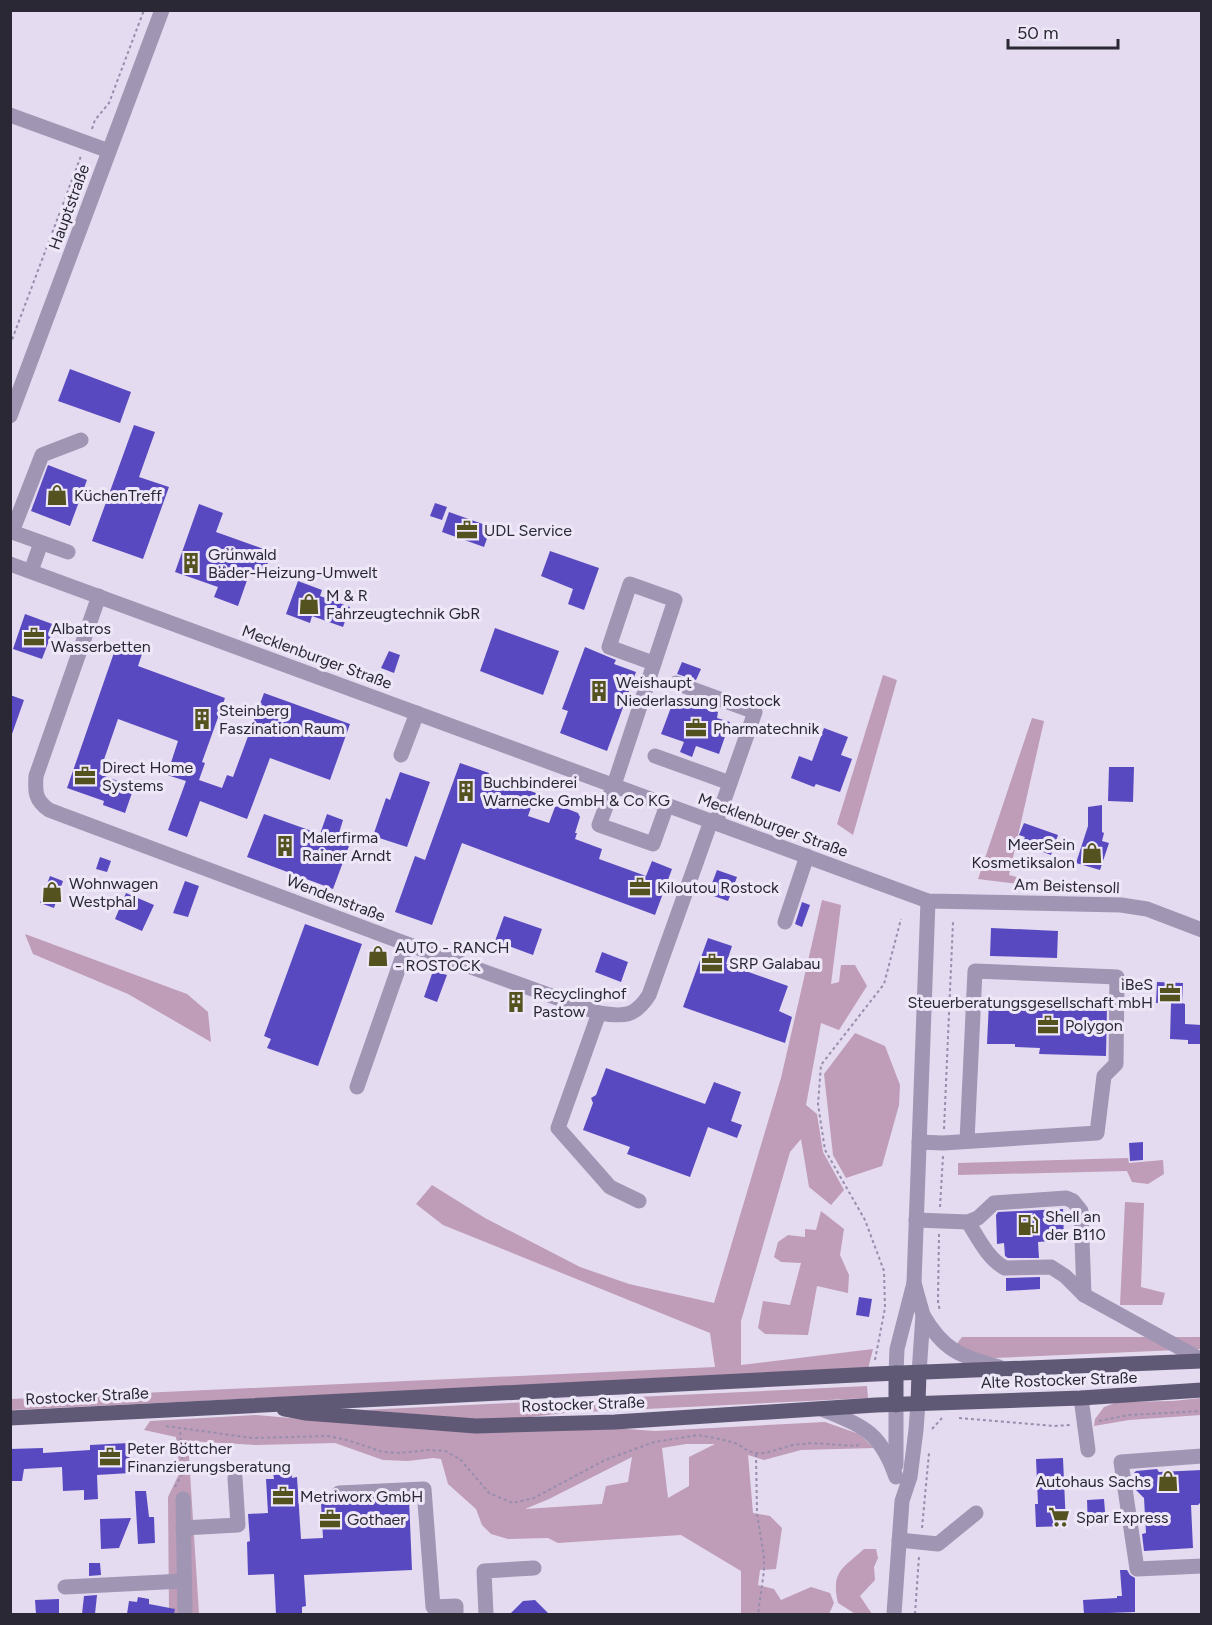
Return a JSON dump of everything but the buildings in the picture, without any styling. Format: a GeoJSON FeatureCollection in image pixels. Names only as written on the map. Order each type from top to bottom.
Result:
{"type":"FeatureCollection","features":[{"type":"Feature","properties":{"kind":"main road","name":"Alte Rostocker Straße"},"geometry":{"type":"LineString","coordinates":[[919,1373],[1202,1360]]}},
{"type":"Feature","properties":{"kind":"main road"},"geometry":{"type":"LineString","coordinates":[[896,1373],[896,1405]]}},
{"type":"Feature","properties":{"kind":"main road","name":"Rostocker Straße"},"geometry":{"type":"LineString","coordinates":[[10,1418],[273,1406],[312,1401],[919,1373]]}},
{"type":"Feature","properties":{"kind":"main road"},"geometry":{"type":"LineString","coordinates":[[918,1403],[919,1373]]}},
{"type":"Feature","properties":{"kind":"main road","name":"Alte Rostocker Straße"},"geometry":{"type":"LineString","coordinates":[[918,1403],[1082,1398],[1202,1390]]}},
{"type":"Feature","properties":{"kind":"main road","name":"Rostocker Straße"},"geometry":{"type":"LineString","coordinates":[[273,1406],[305,1413],[476,1426],[615,1422],[918,1403]]}},
{"type":"Feature","properties":{"kind":"street","name":"Hauptstraße"},"geometry":{"type":"LineString","coordinates":[[10,416],[162,10]]}},
{"type":"Feature","properties":{"kind":"street"},"geometry":{"type":"LineString","coordinates":[[10,115],[109,151]]}},
{"type":"Feature","properties":{"kind":"street"},"geometry":{"type":"LineString","coordinates":[[68,552],[12,532],[42,455],[81,440]]}},
{"type":"Feature","properties":{"kind":"street"},"geometry":{"type":"LineString","coordinates":[[30,571],[41,543]]}},
{"type":"Feature","properties":{"kind":"street","name":"Mecklenburger Straße"},"geometry":{"type":"LineString","coordinates":[[10,564],[928,901]]}},
{"type":"Feature","properties":{"kind":"street"},"geometry":{"type":"LineString","coordinates":[[653,663],[609,646],[630,584],[675,600],[599,825],[653,844],[667,805]]}},
{"type":"Feature","properties":{"kind":"street","name":"Wendenstraße"},"geometry":{"type":"LineString","coordinates":[[99,596],[36,776],[35,790],[39,803],[49,810],[407,944],[599,1013],[617,1016],[630,1014],[641,1007],[649,994],[755,712],[676,683]]}},
{"type":"Feature","properties":{"kind":"street"},"geometry":{"type":"LineString","coordinates":[[401,755],[417,713]]}},
{"type":"Feature","properties":{"kind":"street"},"geometry":{"type":"LineString","coordinates":[[655,756],[730,783]]}},
{"type":"Feature","properties":{"kind":"street"},"geometry":{"type":"LineString","coordinates":[[785,922],[807,856]]}},
{"type":"Feature","properties":{"kind":"street"},"geometry":{"type":"LineString","coordinates":[[896,1373],[897,1349],[914,1283],[928,901]]}},
{"type":"Feature","properties":{"kind":"street","name":"Am Beistensoll"},"geometry":{"type":"LineString","coordinates":[[928,901],[1121,905],[1147,909],[1202,930]]}},
{"type":"Feature","properties":{"kind":"street"},"geometry":{"type":"LineString","coordinates":[[357,1087],[407,944]]}},
{"type":"Feature","properties":{"kind":"street"},"geometry":{"type":"LineString","coordinates":[[919,1143],[967,1141],[1097,1133],[1104,1076],[1116,1064],[1117,977],[975,971],[967,1141]]}},
{"type":"Feature","properties":{"kind":"street"},"geometry":{"type":"LineString","coordinates":[[599,1013],[558,1128],[610,1187],[639,1200]]}},
{"type":"Feature","properties":{"kind":"street"},"geometry":{"type":"LineString","coordinates":[[916,1220],[968,1222],[978,1218],[994,1203],[1066,1198],[1073,1200],[1080,1210],[1084,1295]]}},
{"type":"Feature","properties":{"kind":"street"},"geometry":{"type":"LineString","coordinates":[[968,1222],[987,1252],[1000,1266],[1005,1268],[1051,1267],[1065,1276],[1084,1295],[1202,1360]]}},
{"type":"Feature","properties":{"kind":"street"},"geometry":{"type":"LineString","coordinates":[[914,1283],[923,1315],[940,1341],[956,1354],[1008,1369]]}},
{"type":"Feature","properties":{"kind":"street"},"geometry":{"type":"LineString","coordinates":[[919,1373],[923,1315]]}},
{"type":"Feature","properties":{"kind":"street"},"geometry":{"type":"LineString","coordinates":[[1082,1398],[1088,1450]]}},
{"type":"Feature","properties":{"kind":"street"},"geometry":{"type":"LineString","coordinates":[[894,1614],[902,1501],[910,1477],[918,1403]]}},
{"type":"Feature","properties":{"kind":"street"},"geometry":{"type":"LineString","coordinates":[[896,1405],[896,1477]]}},
{"type":"Feature","properties":{"kind":"street"},"geometry":{"type":"LineString","coordinates":[[822,1409],[863,1427],[884,1448],[896,1477],[902,1501]]}},
{"type":"Feature","properties":{"kind":"street"},"geometry":{"type":"LineString","coordinates":[[1202,1456],[1121,1462],[1137,1569],[1202,1566]]}},
{"type":"Feature","properties":{"kind":"street"},"geometry":{"type":"LineString","coordinates":[[183,1528],[238,1525],[236,1478]]}},
{"type":"Feature","properties":{"kind":"street"},"geometry":{"type":"LineString","coordinates":[[339,1493],[424,1489],[433,1607],[456,1610]]}},
{"type":"Feature","properties":{"kind":"street"},"geometry":{"type":"LineString","coordinates":[[183,1499],[185,1614]]}},
{"type":"Feature","properties":{"kind":"street"},"geometry":{"type":"LineString","coordinates":[[899,1540],[938,1544],[976,1513]]}},
{"type":"Feature","properties":{"kind":"street"},"geometry":{"type":"LineString","coordinates":[[486,1614],[484,1571],[534,1568]]}},
{"type":"Feature","properties":{"kind":"street"},"geometry":{"type":"LineString","coordinates":[[65,1587],[184,1581]]}},
{"type":"Feature","properties":{"kind":"path"},"geometry":{"type":"LineString","coordinates":[[10,345],[95,120],[110,103],[144,10]]}},
{"type":"Feature","properties":{"kind":"path"},"geometry":{"type":"LineString","coordinates":[[875,1358],[885,1308],[884,1271],[865,1220],[825,1150],[818,1104],[821,1065],[884,984],[901,919]]}},
{"type":"Feature","properties":{"kind":"path"},"geometry":{"type":"LineString","coordinates":[[954,1418],[1054,1426],[1084,1425],[1129,1415],[1202,1411]]}},
{"type":"Feature","properties":{"kind":"path"},"geometry":{"type":"LineString","coordinates":[[931,1439],[932,1428],[943,1417]]}},
{"type":"Feature","properties":{"kind":"path"},"geometry":{"type":"LineString","coordinates":[[180,1429],[252,1438],[328,1436],[383,1452],[445,1451],[460,1459],[489,1492],[513,1503],[534,1498],[605,1460],[654,1442],[698,1435],[738,1444],[756,1453],[811,1443],[856,1446],[866,1442],[872,1435]]}},
{"type":"Feature","properties":{"kind":"path"},"geometry":{"type":"LineString","coordinates":[[915,1614],[930,1451]]}},
{"type":"Feature","properties":{"kind":"path"},"geometry":{"type":"LineString","coordinates":[[756,1453],[757,1514],[764,1557],[758,1614]]}},
{"type":"Feature","properties":{"kind":"shaded area"},"geometry":{"type":"Polygon","coordinates":[[[883,675],[897,680],[853,835],[837,824],[883,675]]]}},
{"type":"Feature","properties":{"kind":"shaded area"},"geometry":{"type":"Polygon","coordinates":[[[1032,718],[1044,721],[1009,875],[1021,878],[1019,884],[978,879],[1032,718]]]}},
{"type":"Feature","properties":{"kind":"shaded area"},"geometry":{"type":"Polygon","coordinates":[[[822,900],[841,905],[831,984],[839,982],[841,965],[855,965],[867,986],[839,1030],[821,1023],[806,1105],[817,1114],[823,1152],[844,1190],[831,1205],[809,1187],[801,1139],[790,1152],[741,1321],[741,1365],[873,1349],[868,1369],[11,1410],[11,1399],[715,1367],[710,1333],[443,1225],[416,1204],[432,1185],[485,1218],[580,1267],[629,1284],[714,1303],[781,1078],[822,900]]]}},
{"type":"Feature","properties":{"kind":"shaded area"},"geometry":{"type":"Polygon","coordinates":[[[25,934],[187,994],[208,1012],[211,1042],[128,994],[33,954],[25,934]]]}},
{"type":"Feature","properties":{"kind":"shaded area"},"geometry":{"type":"Polygon","coordinates":[[[855,1033],[885,1046],[900,1085],[899,1105],[882,1166],[846,1178],[833,1155],[824,1074],[855,1033]]]}},
{"type":"Feature","properties":{"kind":"shaded area"},"geometry":{"type":"Polygon","coordinates":[[[1128,1158],[1129,1163],[1163,1160],[1164,1174],[1148,1184],[1132,1182],[1127,1171],[958,1175],[958,1163],[1128,1158]]]}},
{"type":"Feature","properties":{"kind":"shaded area"},"geometry":{"type":"Polygon","coordinates":[[[1125,1202],[1144,1203],[1141,1287],[1165,1293],[1162,1305],[1120,1305],[1125,1202]]]}},
{"type":"Feature","properties":{"kind":"shaded area"},"geometry":{"type":"Polygon","coordinates":[[[821,1211],[844,1229],[840,1255],[849,1275],[848,1293],[817,1286],[808,1335],[765,1334],[758,1328],[763,1301],[790,1305],[801,1263],[781,1262],[774,1257],[778,1242],[788,1235],[805,1237],[805,1229],[816,1230],[821,1211]]]}},
{"type":"Feature","properties":{"kind":"shaded area"},"geometry":{"type":"Polygon","coordinates":[[[962,1337],[1202,1337],[1201,1349],[995,1358],[975,1355],[955,1346],[962,1337]]]}},
{"type":"Feature","properties":{"kind":"shaded area"},"geometry":{"type":"Polygon","coordinates":[[[867,1386],[868,1398],[564,1413],[497,1421],[363,1410],[867,1386]]]}},
{"type":"Feature","properties":{"kind":"shaded area"},"geometry":{"type":"Polygon","coordinates":[[[1201,1398],[1201,1415],[1129,1420],[1094,1426],[1095,1419],[1104,1407],[1118,1402],[1201,1398]]]}},
{"type":"Feature","properties":{"kind":"shaded area"},"geometry":{"type":"Polygon","coordinates":[[[256,1415],[429,1430],[487,1432],[600,1427],[655,1431],[825,1422],[859,1434],[874,1448],[801,1450],[764,1460],[748,1455],[753,1513],[770,1516],[782,1528],[776,1569],[760,1570],[758,1585],[774,1589],[781,1600],[811,1587],[830,1593],[834,1603],[829,1614],[741,1614],[741,1571],[681,1535],[558,1543],[548,1538],[508,1539],[491,1534],[482,1525],[476,1509],[448,1484],[441,1459],[383,1460],[335,1443],[256,1445],[188,1441],[199,1614],[169,1614],[168,1497],[180,1472],[176,1437],[144,1430],[150,1421],[256,1415]],[[686,1444],[662,1448],[668,1498],[689,1486],[689,1457],[715,1444],[686,1444]],[[632,1457],[525,1509],[602,1504],[606,1486],[628,1482],[632,1457]]]}},
{"type":"Feature","properties":{"kind":"shaded area"},"geometry":{"type":"Polygon","coordinates":[[[864,1549],[876,1549],[878,1558],[874,1567],[875,1580],[860,1596],[872,1614],[854,1614],[838,1603],[837,1577],[844,1566],[864,1549]]]}},
{"type":"Feature","properties":{"kind":"place","name":"KüchenTreff"},"geometry":{"type":"Point","coordinates":[57,495]}},
{"type":"Feature","properties":{"kind":"place","name":"UDL Service"},"geometry":{"type":"Point","coordinates":[467,530]}},
{"type":"Feature","properties":{"kind":"place","name":"Grünwald Bäder-Heizung-Umwelt"},"geometry":{"type":"Point","coordinates":[191,563]}},
{"type":"Feature","properties":{"kind":"place","name":"M & R Fahrzeugtechnik GbR"},"geometry":{"type":"Point","coordinates":[309,604]}},
{"type":"Feature","properties":{"kind":"place","name":"Albatros Wasserbetten"},"geometry":{"type":"Point","coordinates":[34,637]}},
{"type":"Feature","properties":{"kind":"place","name":"Weishaupt Niederlassung Rostock"},"geometry":{"type":"Point","coordinates":[599,691]}},
{"type":"Feature","properties":{"kind":"place","name":"Steinberg Faszination Raum"},"geometry":{"type":"Point","coordinates":[202,719]}},
{"type":"Feature","properties":{"kind":"place","name":"Pharmatechnik"},"geometry":{"type":"Point","coordinates":[696,728]}},
{"type":"Feature","properties":{"kind":"place","name":"Direct Home Systems"},"geometry":{"type":"Point","coordinates":[85,776]}},
{"type":"Feature","properties":{"kind":"place","name":"Buchbinderei Warnecke GmbH & Co KG"},"geometry":{"type":"Point","coordinates":[466,791]}},
{"type":"Feature","properties":{"kind":"place","name":"Malerfirma Rainer Arndt"},"geometry":{"type":"Point","coordinates":[285,846]}},
{"type":"Feature","properties":{"kind":"place","name":"MeerSein Kosmetiksalon"},"geometry":{"type":"Point","coordinates":[1092,853]}},
{"type":"Feature","properties":{"kind":"place","name":"Kiloutou Rostock"},"geometry":{"type":"Point","coordinates":[640,887]}},
{"type":"Feature","properties":{"kind":"place","name":"Wohnwagen Westphal"},"geometry":{"type":"Point","coordinates":[52,892]}},
{"type":"Feature","properties":{"kind":"place","name":"AUTO - RANCH - ROSTOCK"},"geometry":{"type":"Point","coordinates":[378,956]}},
{"type":"Feature","properties":{"kind":"place","name":"SRP Galabau"},"geometry":{"type":"Point","coordinates":[712,963]}},
{"type":"Feature","properties":{"kind":"place","name":"iBeS Steuerberatungsgesellschaft mbH"},"geometry":{"type":"Point","coordinates":[1170,993]}},
{"type":"Feature","properties":{"kind":"place","name":"Recyclinghof Pastow"},"geometry":{"type":"Point","coordinates":[516,1002]}},
{"type":"Feature","properties":{"kind":"place","name":"Polygon"},"geometry":{"type":"Point","coordinates":[1048,1025]}},
{"type":"Feature","properties":{"kind":"place","name":"Shell an der B110"},"geometry":{"type":"Point","coordinates":[1028,1225]}},
{"type":"Feature","properties":{"kind":"place","name":"Peter Böttcher Finanzierungsberatung"},"geometry":{"type":"Point","coordinates":[110,1457]}},
{"type":"Feature","properties":{"kind":"place","name":"Autohaus Sachs"},"geometry":{"type":"Point","coordinates":[1168,1481]}},
{"type":"Feature","properties":{"kind":"place","name":"Metriworx GmbH"},"geometry":{"type":"Point","coordinates":[283,1496]}},
{"type":"Feature","properties":{"kind":"place","name":"Spar Express"},"geometry":{"type":"Point","coordinates":[1059,1517]}},
{"type":"Feature","properties":{"kind":"place","name":"Gothaer"},"geometry":{"type":"Point","coordinates":[330,1519]}}]}
